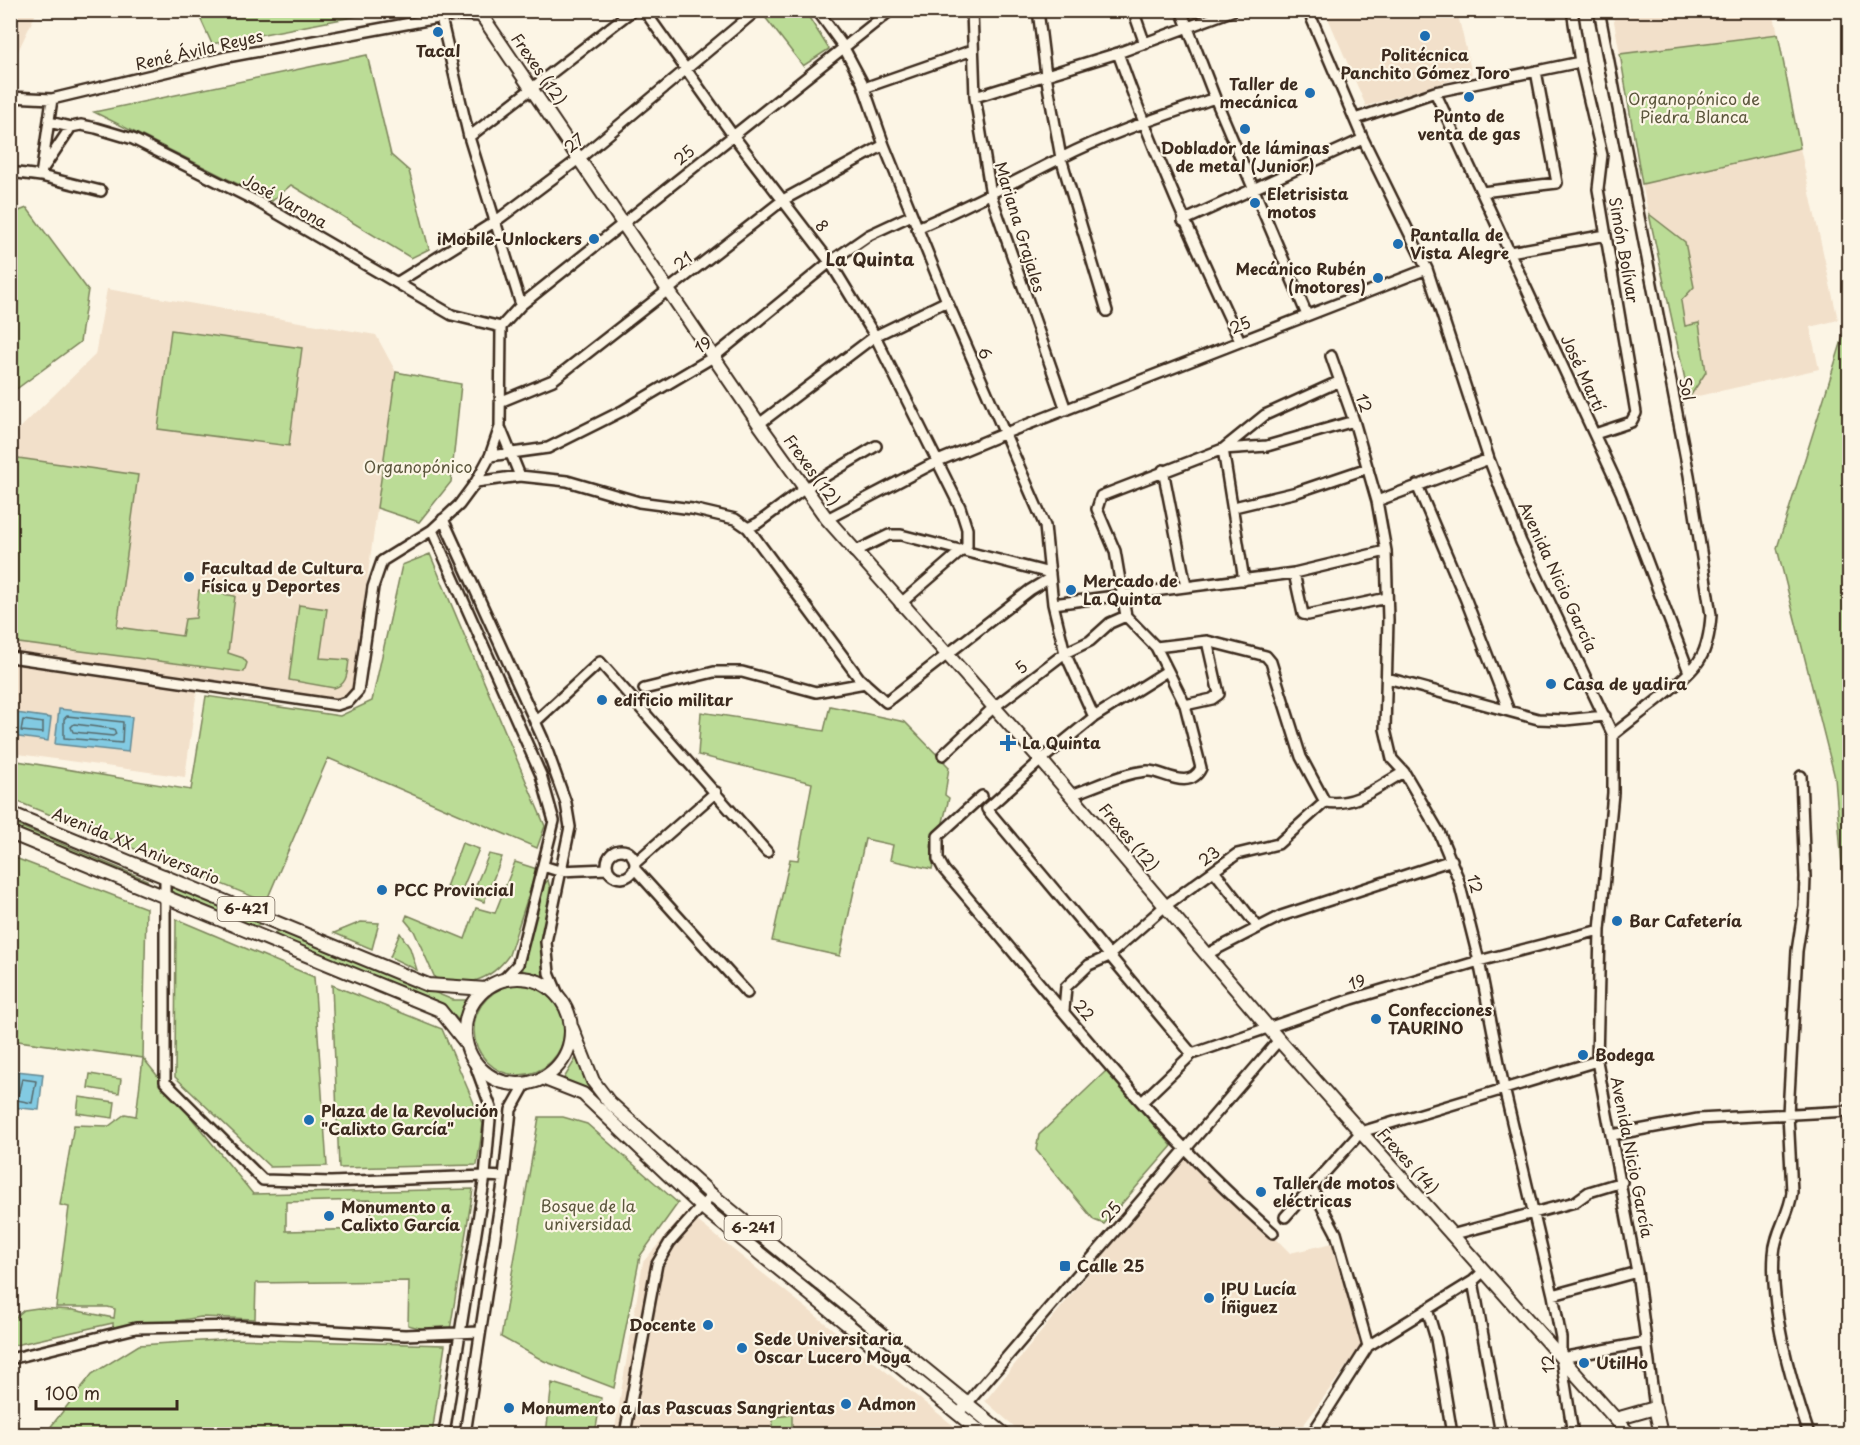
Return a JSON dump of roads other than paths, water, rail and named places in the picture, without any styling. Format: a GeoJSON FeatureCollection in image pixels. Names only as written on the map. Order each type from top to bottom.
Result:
{"type":"FeatureCollection","features":[{"type":"Feature","properties":{"kind":"main road","name":"Frexes (12)"},"geometry":{"type":"LineString","coordinates":[[480,13],[759,424],[827,519],[900,604],[1041,760],[1165,906]]}},
{"type":"Feature","properties":{"kind":"main road","name":"Avenida XX Aniversario"},"geometry":{"type":"LineString","coordinates":[[10,813],[428,985],[486,988]]}},
{"type":"Feature","properties":{"kind":"main road","name":"Avenida XX Aniversario"},"geometry":{"type":"LineString","coordinates":[[10,833],[440,1010],[466,1043],[473,1059],[489,1077],[506,1084],[525,1085]]}},
{"type":"Feature","properties":{"kind":"main road","name":"Frexes (14)"},"geometry":{"type":"LineString","coordinates":[[1165,906],[1267,1027],[1629,1434]]}},
{"type":"Feature","properties":{"kind":"main road","name":"Avenida XX Aniversario"},"geometry":{"type":"LineString","coordinates":[[466,1043],[465,1023],[472,1004],[486,988],[503,980],[518,978],[534,980],[548,986],[559,997]]}},
{"type":"Feature","properties":{"kind":"main road"},"geometry":{"type":"LineString","coordinates":[[525,1085],[542,1078],[559,1066],[569,1048],[572,1028],[568,1011],[559,997]]}},
{"type":"Feature","properties":{"kind":"main road","name":"6-241"},"geometry":{"type":"LineString","coordinates":[[572,1028],[593,1082],[609,1102],[712,1195],[1004,1434]]}},
{"type":"Feature","properties":{"kind":"main road","name":"6-241"},"geometry":{"type":"LineString","coordinates":[[542,1078],[583,1094],[702,1207],[983,1434]]}},
{"type":"Feature","properties":{"kind":"main road"},"geometry":{"type":"LineString","coordinates":[[1616,1419],[1656,1408]]}},
{"type":"Feature","properties":{"kind":"main road","name":"Avenida Nicio García"},"geometry":{"type":"LineString","coordinates":[[1656,1408],[1661,1434]]}},
{"type":"Feature","properties":{"kind":"street","name":"René Ávila Reyes"},"geometry":{"type":"LineString","coordinates":[[51,99],[227,57],[441,18],[456,13],[480,13],[494,10]]}},
{"type":"Feature","properties":{"kind":"street"},"geometry":{"type":"LineString","coordinates":[[469,137],[633,10]]}},
{"type":"Feature","properties":{"kind":"street","name":"8"},"geometry":{"type":"LineString","coordinates":[[644,10],[732,134],[830,262],[875,336],[960,507],[967,529],[965,548]]}},
{"type":"Feature","properties":{"kind":"street","name":"27"},"geometry":{"type":"LineString","coordinates":[[398,282],[496,221],[580,158],[757,10]]}},
{"type":"Feature","properties":{"kind":"street","name":"6"},"geometry":{"type":"LineString","coordinates":[[817,10],[843,46],[864,88],[884,145],[947,301],[1045,526],[1053,604],[1065,653],[1094,717]]}},
{"type":"Feature","properties":{"kind":"street","name":"25"},"geometry":{"type":"LineString","coordinates":[[501,327],[521,305],[624,225],[732,134],[891,10]]}},
{"type":"Feature","properties":{"kind":"street","name":"Mariana Grajales"},"geometry":{"type":"LineString","coordinates":[[972,10],[975,97],[991,195],[1066,410]]}},
{"type":"Feature","properties":{"kind":"street"},"geometry":{"type":"LineString","coordinates":[[1038,10],[1046,75],[1061,158],[1107,311]]}},
{"type":"Feature","properties":{"kind":"street"},"geometry":{"type":"LineString","coordinates":[[1132,10],[1145,44]]}},
{"type":"Feature","properties":{"kind":"street"},"geometry":{"type":"LineString","coordinates":[[1182,10],[1215,98],[1307,315]]}},
{"type":"Feature","properties":{"kind":"street"},"geometry":{"type":"LineString","coordinates":[[975,97],[1145,44],[1234,10]]}},
{"type":"Feature","properties":{"kind":"street","name":"Avenida Nicio García"},"geometry":{"type":"LineString","coordinates":[[1308,10],[1363,139],[1427,269],[1489,459],[1521,542],[1613,735],[1613,793],[1600,930],[1597,1061],[1622,1182],[1656,1408]]}},
{"type":"Feature","properties":{"kind":"street","name":"Simón Bolívar"},"geometry":{"type":"LineString","coordinates":[[1572,10],[1580,62],[1602,155],[1598,189],[1636,413],[1631,422],[1595,434]]}},
{"type":"Feature","properties":{"kind":"street","name":"Sol"},"geometry":{"type":"LineString","coordinates":[[1599,10],[1707,576],[1711,615],[1709,637],[1700,660],[1689,672],[1613,735]]}},
{"type":"Feature","properties":{"kind":"street"},"geometry":{"type":"LineString","coordinates":[[441,18],[469,137],[521,305]]}},
{"type":"Feature","properties":{"kind":"street"},"geometry":{"type":"LineString","coordinates":[[864,88],[973,50]]}},
{"type":"Feature","properties":{"kind":"street"},"geometry":{"type":"LineString","coordinates":[[1118,53],[1142,123],[1183,221],[1240,341]]}},
{"type":"Feature","properties":{"kind":"street"},"geometry":{"type":"LineString","coordinates":[[1355,119],[1435,92],[1580,62]]}},
{"type":"Feature","properties":{"kind":"street"},"geometry":{"type":"LineString","coordinates":[[1482,192],[1557,183],[1536,71]]}},
{"type":"Feature","properties":{"kind":"street","name":"José Martí"},"geometry":{"type":"LineString","coordinates":[[1435,92],[1621,492],[1689,672]]}},
{"type":"Feature","properties":{"kind":"street"},"geometry":{"type":"LineString","coordinates":[[10,97],[51,99],[42,173]]}},
{"type":"Feature","properties":{"kind":"street"},"geometry":{"type":"LineString","coordinates":[[917,228],[991,195],[1061,158],[1142,123],[1215,98]]}},
{"type":"Feature","properties":{"kind":"street","name":"José Varona"},"geometry":{"type":"LineString","coordinates":[[48,122],[71,127],[81,125],[133,139],[256,201],[452,315],[501,327]]}},
{"type":"Feature","properties":{"kind":"street"},"geometry":{"type":"LineString","coordinates":[[42,173],[71,127]]}},
{"type":"Feature","properties":{"kind":"street"},"geometry":{"type":"LineString","coordinates":[[1183,221],[1363,139]]}},
{"type":"Feature","properties":{"kind":"street","name":"21"},"geometry":{"type":"LineString","coordinates":[[502,401],[553,380],[783,200],[884,145]]}},
{"type":"Feature","properties":{"kind":"street"},"geometry":{"type":"LineString","coordinates":[[10,172],[42,173],[101,191]]}},
{"type":"Feature","properties":{"kind":"street","name":"19"},"geometry":{"type":"LineString","coordinates":[[490,456],[527,453],[548,448],[622,411],[715,356],[830,262],[869,235],[912,215]]}},
{"type":"Feature","properties":{"kind":"street"},"geometry":{"type":"LineString","coordinates":[[1510,252],[1606,235]]}},
{"type":"Feature","properties":{"kind":"street","name":"25"},"geometry":{"type":"LineString","coordinates":[[827,519],[938,461],[1427,269]]}},
{"type":"Feature","properties":{"kind":"street"},"geometry":{"type":"LineString","coordinates":[[759,424],[875,336],[947,301]]}},
{"type":"Feature","properties":{"kind":"street"},"geometry":{"type":"LineString","coordinates":[[10,657],[337,705],[349,701],[358,691],[373,587],[382,561],[432,530],[476,482],[490,456],[500,427],[501,327]]}},
{"type":"Feature","properties":{"kind":"street","name":"12"},"geometry":{"type":"LineString","coordinates":[[1330,356],[1354,421],[1368,468],[1377,501],[1386,551],[1385,729],[1392,759],[1404,772],[1439,832],[1452,860],[1479,961],[1504,1088],[1553,1295],[1573,1434]]}},
{"type":"Feature","properties":{"kind":"street"},"geometry":{"type":"LineString","coordinates":[[1223,449],[1265,415],[1340,381]]}},
{"type":"Feature","properties":{"kind":"street"},"geometry":{"type":"LineString","coordinates":[[1071,795],[1144,771],[1156,772],[1172,779],[1192,777],[1198,774],[1201,768],[1185,705],[1156,647],[1126,616],[1114,551],[1097,509],[1101,496],[1163,470],[1223,449],[1267,446],[1354,421]]}},
{"type":"Feature","properties":{"kind":"street"},"geometry":{"type":"LineString","coordinates":[[500,427],[520,476]]}},
{"type":"Feature","properties":{"kind":"street"},"geometry":{"type":"LineString","coordinates":[[748,528],[758,524],[804,489],[876,446]]}},
{"type":"Feature","properties":{"kind":"street"},"geometry":{"type":"LineString","coordinates":[[1223,449],[1244,580]]}},
{"type":"Feature","properties":{"kind":"street"},"geometry":{"type":"LineString","coordinates":[[1377,501],[1489,459]]}},
{"type":"Feature","properties":{"kind":"street"},"geometry":{"type":"LineString","coordinates":[[1233,507],[1297,492],[1368,468]]}},
{"type":"Feature","properties":{"kind":"street"},"geometry":{"type":"LineString","coordinates":[[1163,470],[1186,586]]}},
{"type":"Feature","properties":{"kind":"street"},"geometry":{"type":"LineString","coordinates":[[476,482],[520,476],[567,481],[639,502],[692,509],[735,519],[748,528],[865,684],[886,702],[1050,575]]}},
{"type":"Feature","properties":{"kind":"street"},"geometry":{"type":"LineString","coordinates":[[1417,485],[1478,629],[1509,711]]}},
{"type":"Feature","properties":{"kind":"street"},"geometry":{"type":"LineString","coordinates":[[443,519],[557,774],[570,820],[546,942],[549,973],[559,997]]}},
{"type":"Feature","properties":{"kind":"street","name":"Avenida XX Aniversario"},"geometry":{"type":"LineString","coordinates":[[432,530],[550,799],[554,821],[518,964],[503,980]]}},
{"type":"Feature","properties":{"kind":"street"},"geometry":{"type":"LineString","coordinates":[[854,552],[890,535],[965,548],[1050,575]]}},
{"type":"Feature","properties":{"kind":"street"},"geometry":{"type":"LineString","coordinates":[[900,604],[965,548]]}},
{"type":"Feature","properties":{"kind":"street"},"geometry":{"type":"LineString","coordinates":[[1053,604],[1294,573],[1386,551]]}},
{"type":"Feature","properties":{"kind":"street"},"geometry":{"type":"LineString","coordinates":[[1294,573],[1304,614],[1387,598]]}},
{"type":"Feature","properties":{"kind":"street","name":"5"},"geometry":{"type":"LineString","coordinates":[[943,755],[993,708],[1065,653],[1090,641],[1110,623],[1126,616]]}},
{"type":"Feature","properties":{"kind":"street"},"geometry":{"type":"LineString","coordinates":[[1156,647],[1207,641],[1259,653],[1271,662],[1301,757],[1325,802],[1348,803],[1404,772]]}},
{"type":"Feature","properties":{"kind":"street"},"geometry":{"type":"LineString","coordinates":[[1185,705],[1212,699],[1219,694],[1207,641]]}},
{"type":"Feature","properties":{"kind":"street"},"geometry":{"type":"LineString","coordinates":[[535,722],[600,662],[767,852]]}},
{"type":"Feature","properties":{"kind":"street"},"geometry":{"type":"LineString","coordinates":[[1167,671],[1094,717],[1041,760],[987,810],[1107,957],[1192,1054]]}},
{"type":"Feature","properties":{"kind":"street"},"geometry":{"type":"LineString","coordinates":[[644,689],[714,672],[742,672],[816,692],[865,684]]}},
{"type":"Feature","properties":{"kind":"street"},"geometry":{"type":"LineString","coordinates":[[1387,678],[1538,719],[1565,720],[1605,716]]}},
{"type":"Feature","properties":{"kind":"street"},"geometry":{"type":"LineString","coordinates":[[1801,776],[1804,906],[1797,951],[1788,1114],[1792,1192],[1789,1210],[1775,1244],[1775,1302],[1809,1434]]}},
{"type":"Feature","properties":{"kind":"street"},"geometry":{"type":"LineString","coordinates":[[716,792],[634,865],[629,875],[621,878],[613,875],[608,869],[610,856],[620,850],[631,855],[634,865],[747,993]]}},
{"type":"Feature","properties":{"kind":"street","name":"22"},"geometry":{"type":"LineString","coordinates":[[982,796],[938,836],[938,859],[944,870],[1142,1102],[1273,1233]]}},
{"type":"Feature","properties":{"kind":"street","name":"23"},"geometry":{"type":"LineString","coordinates":[[1064,1010],[1066,987],[1089,965],[1107,957],[1165,906],[1237,854],[1278,844],[1325,802]]}},
{"type":"Feature","properties":{"kind":"street"},"geometry":{"type":"LineString","coordinates":[[1207,954],[1257,926],[1452,860]]}},
{"type":"Feature","properties":{"kind":"street"},"geometry":{"type":"LineString","coordinates":[[543,866],[560,871],[608,869]]}},
{"type":"Feature","properties":{"kind":"street"},"geometry":{"type":"LineString","coordinates":[[1214,871],[1257,926]]}},
{"type":"Feature","properties":{"kind":"street"},"geometry":{"type":"LineString","coordinates":[[165,875],[165,1082],[263,1180],[331,1182],[485,1176],[504,1178]]}},
{"type":"Feature","properties":{"kind":"street","name":"19"},"geometry":{"type":"LineString","coordinates":[[1142,1102],[1192,1054],[1267,1027],[1479,961],[1600,930]]}},
{"type":"Feature","properties":{"kind":"street","name":"25"},"geometry":{"type":"LineString","coordinates":[[958,1414],[1279,1040]]}},
{"type":"Feature","properties":{"kind":"street"},"geometry":{"type":"LineString","coordinates":[[444,1434],[485,1176],[491,1108],[473,1059]]}},
{"type":"Feature","properties":{"kind":"street"},"geometry":{"type":"LineString","coordinates":[[1285,1217],[1361,1132],[1597,1061]]}},
{"type":"Feature","properties":{"kind":"street"},"geometry":{"type":"LineString","coordinates":[[465,1434],[504,1178],[511,1110],[525,1085]]}},
{"type":"Feature","properties":{"kind":"street"},"geometry":{"type":"LineString","coordinates":[[1612,1135],[1698,1119],[1849,1111]]}},
{"type":"Feature","properties":{"kind":"street"},"geometry":{"type":"LineString","coordinates":[[1451,1235],[1575,1202],[1589,1192],[1622,1182]]}},
{"type":"Feature","properties":{"kind":"street"},"geometry":{"type":"LineString","coordinates":[[1312,1188],[1336,1233],[1368,1346]]}},
{"type":"Feature","properties":{"kind":"street"},"geometry":{"type":"LineString","coordinates":[[625,1434],[657,1264],[670,1242],[712,1195]]}},
{"type":"Feature","properties":{"kind":"street"},"geometry":{"type":"LineString","coordinates":[[1312,1434],[1368,1346],[1473,1281],[1484,1271]]}},
{"type":"Feature","properties":{"kind":"street"},"geometry":{"type":"LineString","coordinates":[[1553,1295],[1637,1272]]}},
{"type":"Feature","properties":{"kind":"street"},"geometry":{"type":"LineString","coordinates":[[1473,1281],[1501,1434]]}},
{"type":"Feature","properties":{"kind":"street"},"geometry":{"type":"LineString","coordinates":[[1427,1309],[1436,1339],[1452,1434]]}},
{"type":"Feature","properties":{"kind":"street"},"geometry":{"type":"LineString","coordinates":[[10,1359],[136,1328],[241,1326],[405,1335],[480,1332]]}},
{"type":"Feature","properties":{"kind":"street"},"geometry":{"type":"LineString","coordinates":[[1561,1358],[1647,1342]]}},
{"type":"Feature","properties":{"kind":"water"},"geometry":{"type":"Polygon","coordinates":[[[59,709],[132,717],[128,752],[55,744],[59,709]]]}},
{"type":"Feature","properties":{"kind":"water"},"geometry":{"type":"Polygon","coordinates":[[[16,713],[51,718],[48,741],[12,736],[16,713]]]}},
{"type":"Feature","properties":{"kind":"water"},"geometry":{"type":"Polygon","coordinates":[[[16,1071],[43,1074],[39,1110],[12,1107],[16,1071]]]}},
{"type":"Feature","properties":{"kind":"place","name":"Tacal"},"geometry":{"type":"Point","coordinates":[438,32]}},
{"type":"Feature","properties":{"kind":"place","name":"Politécnica Panchito Gómez Toro"},"geometry":{"type":"Point","coordinates":[1425,36]}},
{"type":"Feature","properties":{"kind":"place","name":"Taller de mecánica"},"geometry":{"type":"Point","coordinates":[1310,93]}},
{"type":"Feature","properties":{"kind":"place","name":"Punto de venta de gas"},"geometry":{"type":"Point","coordinates":[1469,97]}},
{"type":"Feature","properties":{"kind":"place","name":"Doblador de láminas de metal (Junior)"},"geometry":{"type":"Point","coordinates":[1245,129]}},
{"type":"Feature","properties":{"kind":"place","name":"Eletrisista motos"},"geometry":{"type":"Point","coordinates":[1255,203]}},
{"type":"Feature","properties":{"kind":"place","name":"iMobile-Unlockers"},"geometry":{"type":"Point","coordinates":[594,239]}},
{"type":"Feature","properties":{"kind":"place","name":"Pantalla de Vista Alegre"},"geometry":{"type":"Point","coordinates":[1398,244]}},
{"type":"Feature","properties":{"kind":"place","name":"Mecánico Rubén (motores)"},"geometry":{"type":"Point","coordinates":[1378,278]}},
{"type":"Feature","properties":{"kind":"place","name":"Facultad de Cultura Física y Deportes"},"geometry":{"type":"Point","coordinates":[189,577]}},
{"type":"Feature","properties":{"kind":"place","name":"Mercado de La Quinta"},"geometry":{"type":"Point","coordinates":[1071,590]}},
{"type":"Feature","properties":{"kind":"place","name":"Casa de yadira"},"geometry":{"type":"Point","coordinates":[1551,684]}},
{"type":"Feature","properties":{"kind":"place","name":"edificio militar"},"geometry":{"type":"Point","coordinates":[602,700]}},
{"type":"Feature","properties":{"kind":"place","name":"La Quinta"},"geometry":{"type":"Point","coordinates":[1008,743]}},
{"type":"Feature","properties":{"kind":"place","name":"PCC Provincial"},"geometry":{"type":"Point","coordinates":[382,890]}},
{"type":"Feature","properties":{"kind":"place","name":"Bar Cafetería"},"geometry":{"type":"Point","coordinates":[1617,921]}},
{"type":"Feature","properties":{"kind":"place","name":"Confecciones TAURINO"},"geometry":{"type":"Point","coordinates":[1376,1019]}},
{"type":"Feature","properties":{"kind":"place","name":"Bodega"},"geometry":{"type":"Point","coordinates":[1583,1055]}},
{"type":"Feature","properties":{"kind":"place","name":"Plaza de la Revolución \"Calixto García\""},"geometry":{"type":"Point","coordinates":[309,1120]}},
{"type":"Feature","properties":{"kind":"place","name":"Taller de motos eléctricas"},"geometry":{"type":"Point","coordinates":[1261,1192]}},
{"type":"Feature","properties":{"kind":"place","name":"Monumento a Calixto García"},"geometry":{"type":"Point","coordinates":[329,1216]}},
{"type":"Feature","properties":{"kind":"place","name":"Calle 25"},"geometry":{"type":"Point","coordinates":[1065,1266]}},
{"type":"Feature","properties":{"kind":"place","name":"IPU Lucía Íñiguez"},"geometry":{"type":"Point","coordinates":[1209,1298]}},
{"type":"Feature","properties":{"kind":"place","name":"Docente"},"geometry":{"type":"Point","coordinates":[708,1325]}},
{"type":"Feature","properties":{"kind":"place","name":"Sede Universitaria Oscar Lucero Moya"},"geometry":{"type":"Point","coordinates":[742,1348]}},
{"type":"Feature","properties":{"kind":"place","name":"UtilHo"},"geometry":{"type":"Point","coordinates":[1584,1363]}},
{"type":"Feature","properties":{"kind":"place","name":"Admon"},"geometry":{"type":"Point","coordinates":[846,1404]}},
{"type":"Feature","properties":{"kind":"place","name":"Monumento a las Pascuas Sangrientas"},"geometry":{"type":"Point","coordinates":[509,1408]}},
{"type":"Feature","properties":{"kind":"district","name":"La Quinta"},"geometry":{"type":"Point","coordinates":[870,260]}},
{"type":"Feature","properties":{"kind":"park label","name":"Organopónico de Piedra Blanca"},"geometry":{"type":"Point","coordinates":[1694,108]}},
{"type":"Feature","properties":{"kind":"park label","name":"Organopónico"},"geometry":{"type":"Point","coordinates":[418,467]}},
{"type":"Feature","properties":{"kind":"park label","name":"Bosque de la universidad"},"geometry":{"type":"Point","coordinates":[588,1215]}}]}
